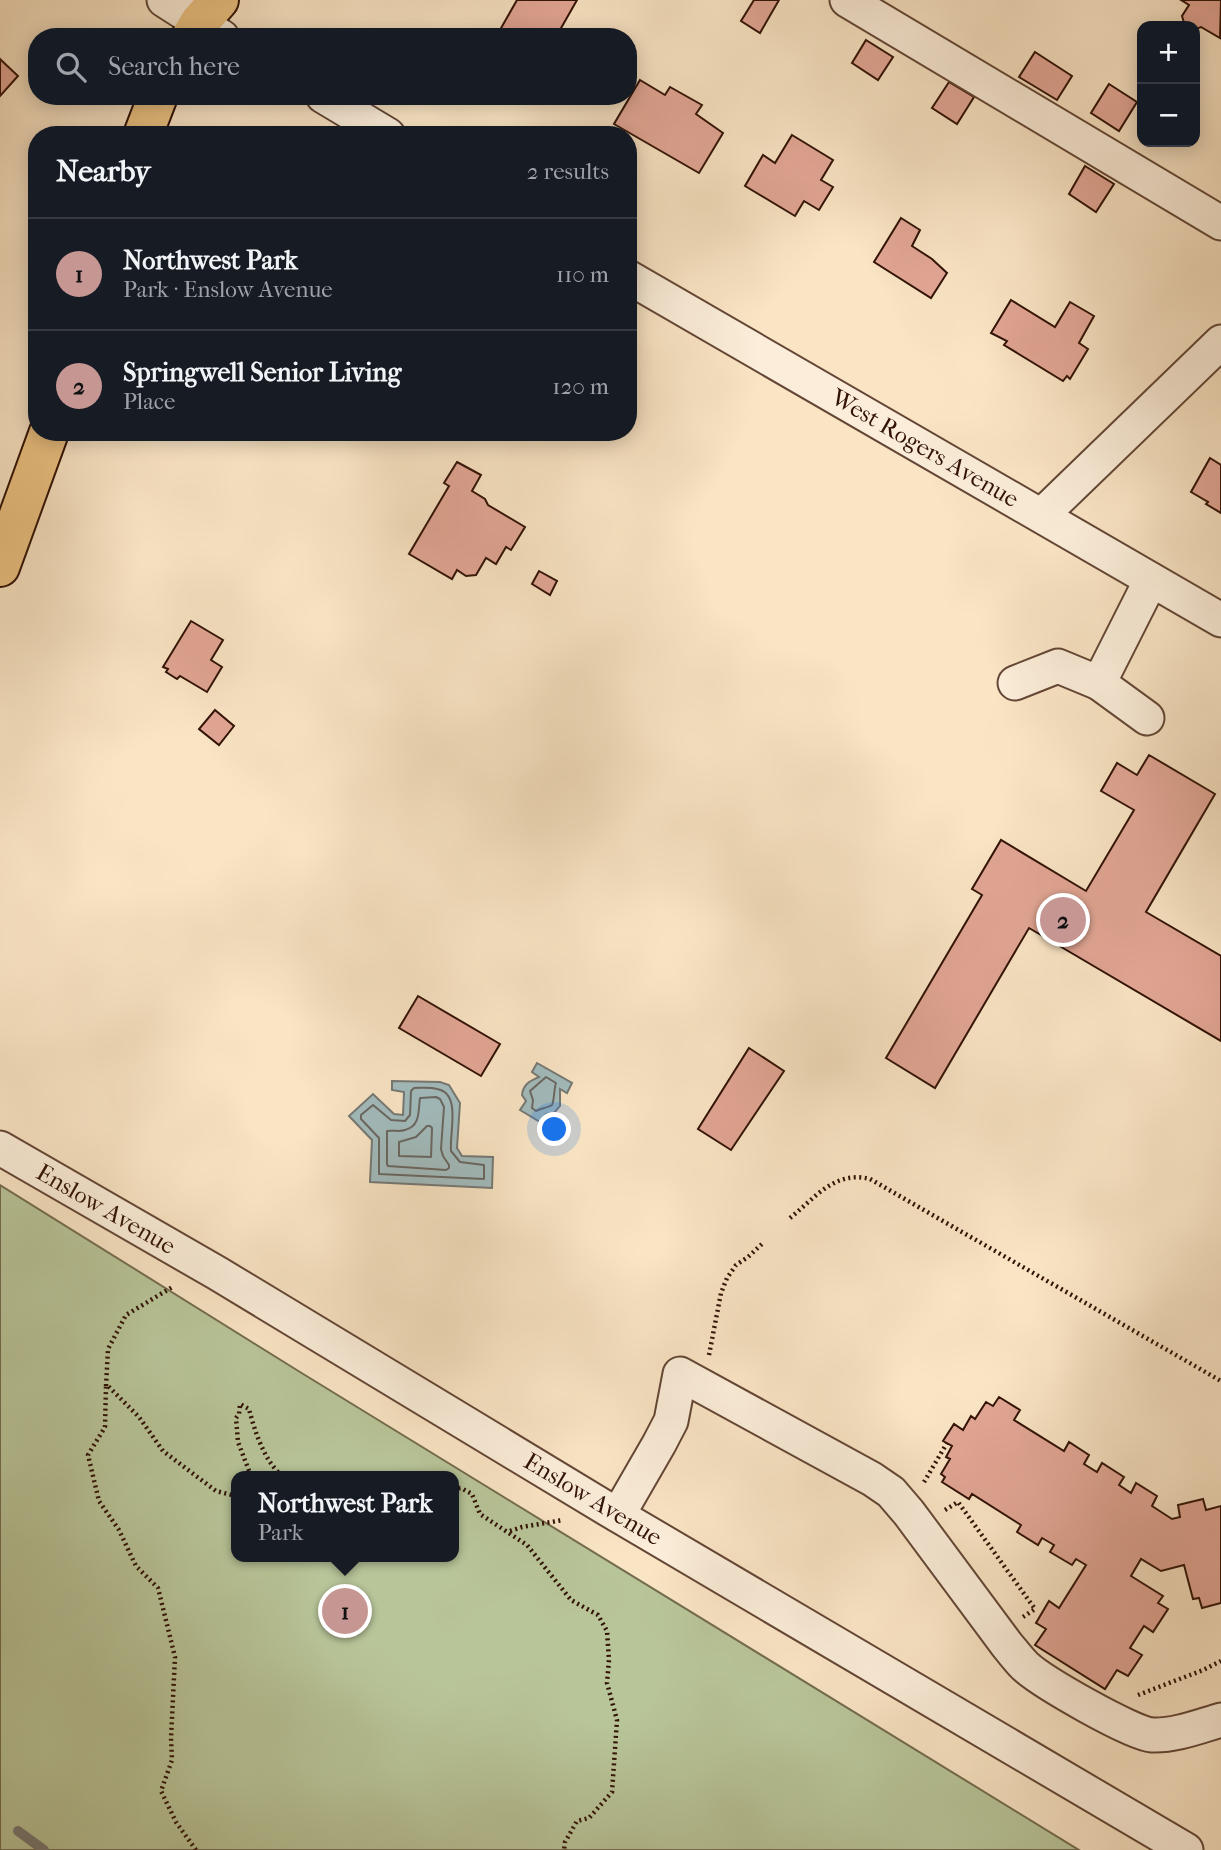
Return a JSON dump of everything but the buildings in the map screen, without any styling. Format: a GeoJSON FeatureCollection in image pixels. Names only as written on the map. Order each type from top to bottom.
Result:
{"type":"FeatureCollection","features":[{"type":"Feature","properties":{"kind":"main road"},"geometry":{"type":"LineString","coordinates":[[146,126],[155,105]]}},
{"type":"Feature","properties":{"kind":"main road"},"geometry":{"type":"LineString","coordinates":[[0,567],[46,441]]}},
{"type":"Feature","properties":{"kind":"street"},"geometry":{"type":"LineString","coordinates":[[164,0],[208,24]]}},
{"type":"Feature","properties":{"kind":"street"},"geometry":{"type":"LineString","coordinates":[[847,0],[1221,223]]}},
{"type":"Feature","properties":{"kind":"street"},"geometry":{"type":"LineString","coordinates":[[338,105],[373,126]]}},
{"type":"Feature","properties":{"kind":"street","name":"West Rogers Avenue"},"geometry":{"type":"LineString","coordinates":[[637,282],[1221,620]]}},
{"type":"Feature","properties":{"kind":"street"},"geometry":{"type":"LineString","coordinates":[[1042,515],[1221,342]]}},
{"type":"Feature","properties":{"kind":"street"},"geometry":{"type":"LineString","coordinates":[[1099,683],[1152,580]]}},
{"type":"Feature","properties":{"kind":"street"},"geometry":{"type":"LineString","coordinates":[[1015,683],[1058,666],[1099,683],[1147,718]]}},
{"type":"Feature","properties":{"kind":"street","name":"Enslow Avenue"},"geometry":{"type":"LineString","coordinates":[[0,1148],[206,1267],[618,1515],[1186,1850]]}},
{"type":"Feature","properties":{"kind":"street"},"geometry":{"type":"LineString","coordinates":[[618,1515],[671,1421],[680,1374],[891,1492],[1007,1645],[1025,1665],[1046,1682],[1133,1730],[1152,1735],[1221,1720]]}},
{"type":"Feature","properties":{"kind":"path"},"geometry":{"type":"LineString","coordinates":[[790,1218],[830,1184],[840,1179],[860,1176],[870,1179],[1221,1381]]}},
{"type":"Feature","properties":{"kind":"path"},"geometry":{"type":"LineString","coordinates":[[711,1361],[709,1354],[721,1293],[727,1278],[736,1265],[764,1242]]}},
{"type":"Feature","properties":{"kind":"path"},"geometry":{"type":"LineString","coordinates":[[196,1850],[176,1822],[161,1791],[172,1760],[175,1657],[158,1588],[136,1566],[119,1530],[99,1501],[88,1455],[105,1427],[108,1349],[126,1315],[206,1267]]}},
{"type":"Feature","properties":{"kind":"path"},"geometry":{"type":"LineString","coordinates":[[106,1386],[139,1417],[163,1451],[216,1491],[231,1495]]}},
{"type":"Feature","properties":{"kind":"path"},"geometry":{"type":"LineString","coordinates":[[249,1471],[237,1442],[236,1418],[240,1404],[249,1409],[272,1467],[276,1471]]}},
{"type":"Feature","properties":{"kind":"path"},"geometry":{"type":"LineString","coordinates":[[922,1485],[947,1443]]}},
{"type":"Feature","properties":{"kind":"path"},"geometry":{"type":"LineString","coordinates":[[459,1488],[472,1494],[480,1514],[527,1545],[571,1600],[598,1615],[607,1631],[610,1660],[607,1683],[617,1720],[612,1792],[589,1818],[577,1821],[565,1842],[564,1850]]}},
{"type":"Feature","properties":{"kind":"path"},"geometry":{"type":"LineString","coordinates":[[936,1516],[958,1502],[1035,1609],[1015,1623]]}},
{"type":"Feature","properties":{"kind":"path"},"geometry":{"type":"LineString","coordinates":[[1134,1696],[1221,1661]]}},
{"type":"Feature","properties":{"kind":"green space"},"geometry":{"type":"Polygon","coordinates":[[[0,1185],[300,1372],[1079,1850],[0,1850],[0,1185]]]}},
{"type":"Feature","properties":{"kind":"water"},"geometry":{"type":"Polygon","coordinates":[[[537,1063],[572,1083],[567,1093],[560,1089],[560,1106],[554,1113],[546,1114],[540,1122],[520,1110],[526,1101],[522,1095],[525,1086],[539,1077],[532,1072],[537,1063]]]}},
{"type":"Feature","properties":{"kind":"water"},"geometry":{"type":"Polygon","coordinates":[[[392,1081],[440,1082],[449,1085],[460,1103],[457,1148],[462,1156],[493,1157],[492,1188],[370,1182],[372,1140],[349,1116],[373,1094],[394,1114],[403,1115],[404,1092],[392,1090],[392,1081]]]}},
{"type":"Feature","properties":{"kind":"waterway"},"geometry":{"type":"LineString","coordinates":[[18,1831],[44,1850]]}},
{"type":"Feature","properties":{"kind":"place","name":"Springwell Senior Living"},"geometry":{"type":"Point","coordinates":[1063,920]}},
{"type":"Feature","properties":{"kind":"place","name":"Northwest Park"},"geometry":{"type":"Point","coordinates":[345,1611]}}]}
